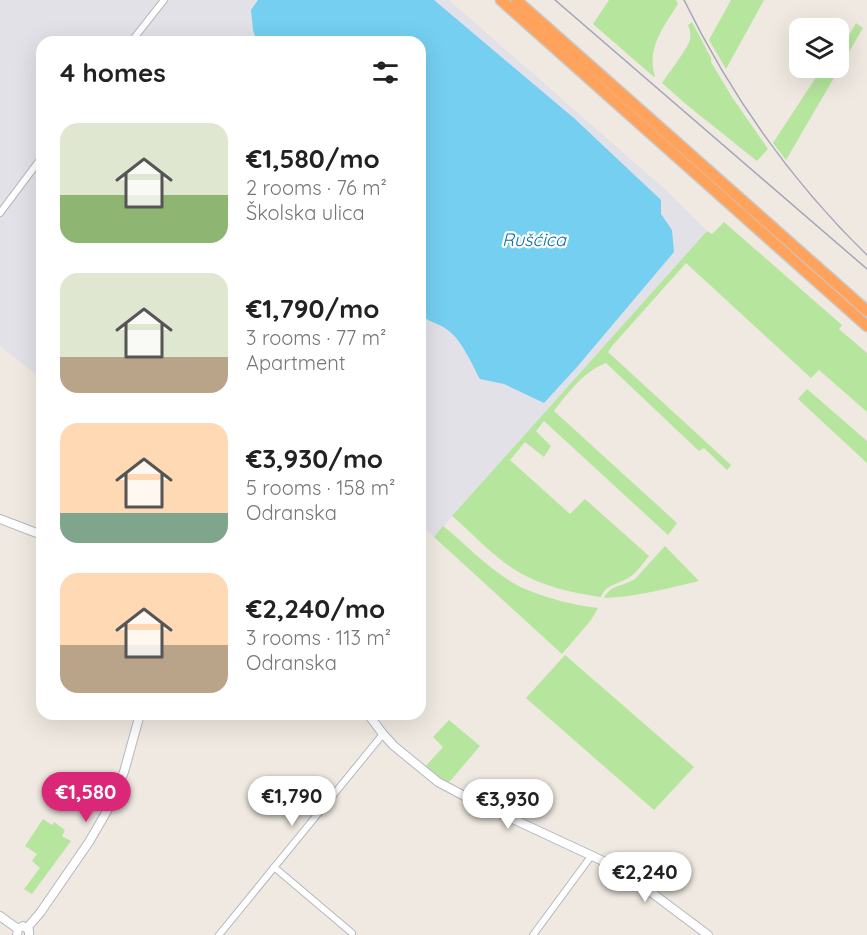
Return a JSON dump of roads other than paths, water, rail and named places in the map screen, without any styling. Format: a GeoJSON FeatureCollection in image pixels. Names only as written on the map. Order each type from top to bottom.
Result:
{"type":"FeatureCollection","features":[{"type":"Feature","properties":{"kind":"highway"},"geometry":{"type":"LineString","coordinates":[[501,0],[867,326]]}},
{"type":"Feature","properties":{"kind":"highway"},"geometry":{"type":"LineString","coordinates":[[516,0],[867,311]]}},
{"type":"Feature","properties":{"kind":"main road"},"geometry":{"type":"LineString","coordinates":[[0,519],[36,534]]}},
{"type":"Feature","properties":{"kind":"street"},"geometry":{"type":"LineString","coordinates":[[136,36],[164,0]]}},
{"type":"Feature","properties":{"kind":"street"},"geometry":{"type":"LineString","coordinates":[[0,213],[36,166]]}},
{"type":"Feature","properties":{"kind":"street"},"geometry":{"type":"LineString","coordinates":[[0,916],[17,932],[21,927],[28,932],[107,811],[124,772],[138,720]]}},
{"type":"Feature","properties":{"kind":"street"},"geometry":{"type":"LineString","coordinates":[[372,720],[404,755],[427,774],[446,786],[615,867],[708,935]]}},
{"type":"Feature","properties":{"kind":"street"},"geometry":{"type":"LineString","coordinates":[[219,935],[383,734]]}},
{"type":"Feature","properties":{"kind":"street"},"geometry":{"type":"LineString","coordinates":[[533,935],[592,855]]}},
{"type":"Feature","properties":{"kind":"street"},"geometry":{"type":"LineString","coordinates":[[274,867],[352,933]]}},
{"type":"Feature","properties":{"kind":"water","name":"Rušćica"},"geometry":{"type":"Polygon","coordinates":[[[258,0],[434,0],[575,119],[661,200],[661,214],[672,230],[674,252],[544,403],[504,384],[480,379],[456,338],[445,328],[426,319],[426,36],[255,36],[251,10],[258,0]]]}},
{"type":"Feature","properties":{"kind":"railway"},"geometry":{"type":"LineString","coordinates":[[555,0],[867,269]]}},
{"type":"Feature","properties":{"kind":"railway"},"geometry":{"type":"LineString","coordinates":[[684,0],[722,70],[765,136],[813,197],[867,255]]}}]}
